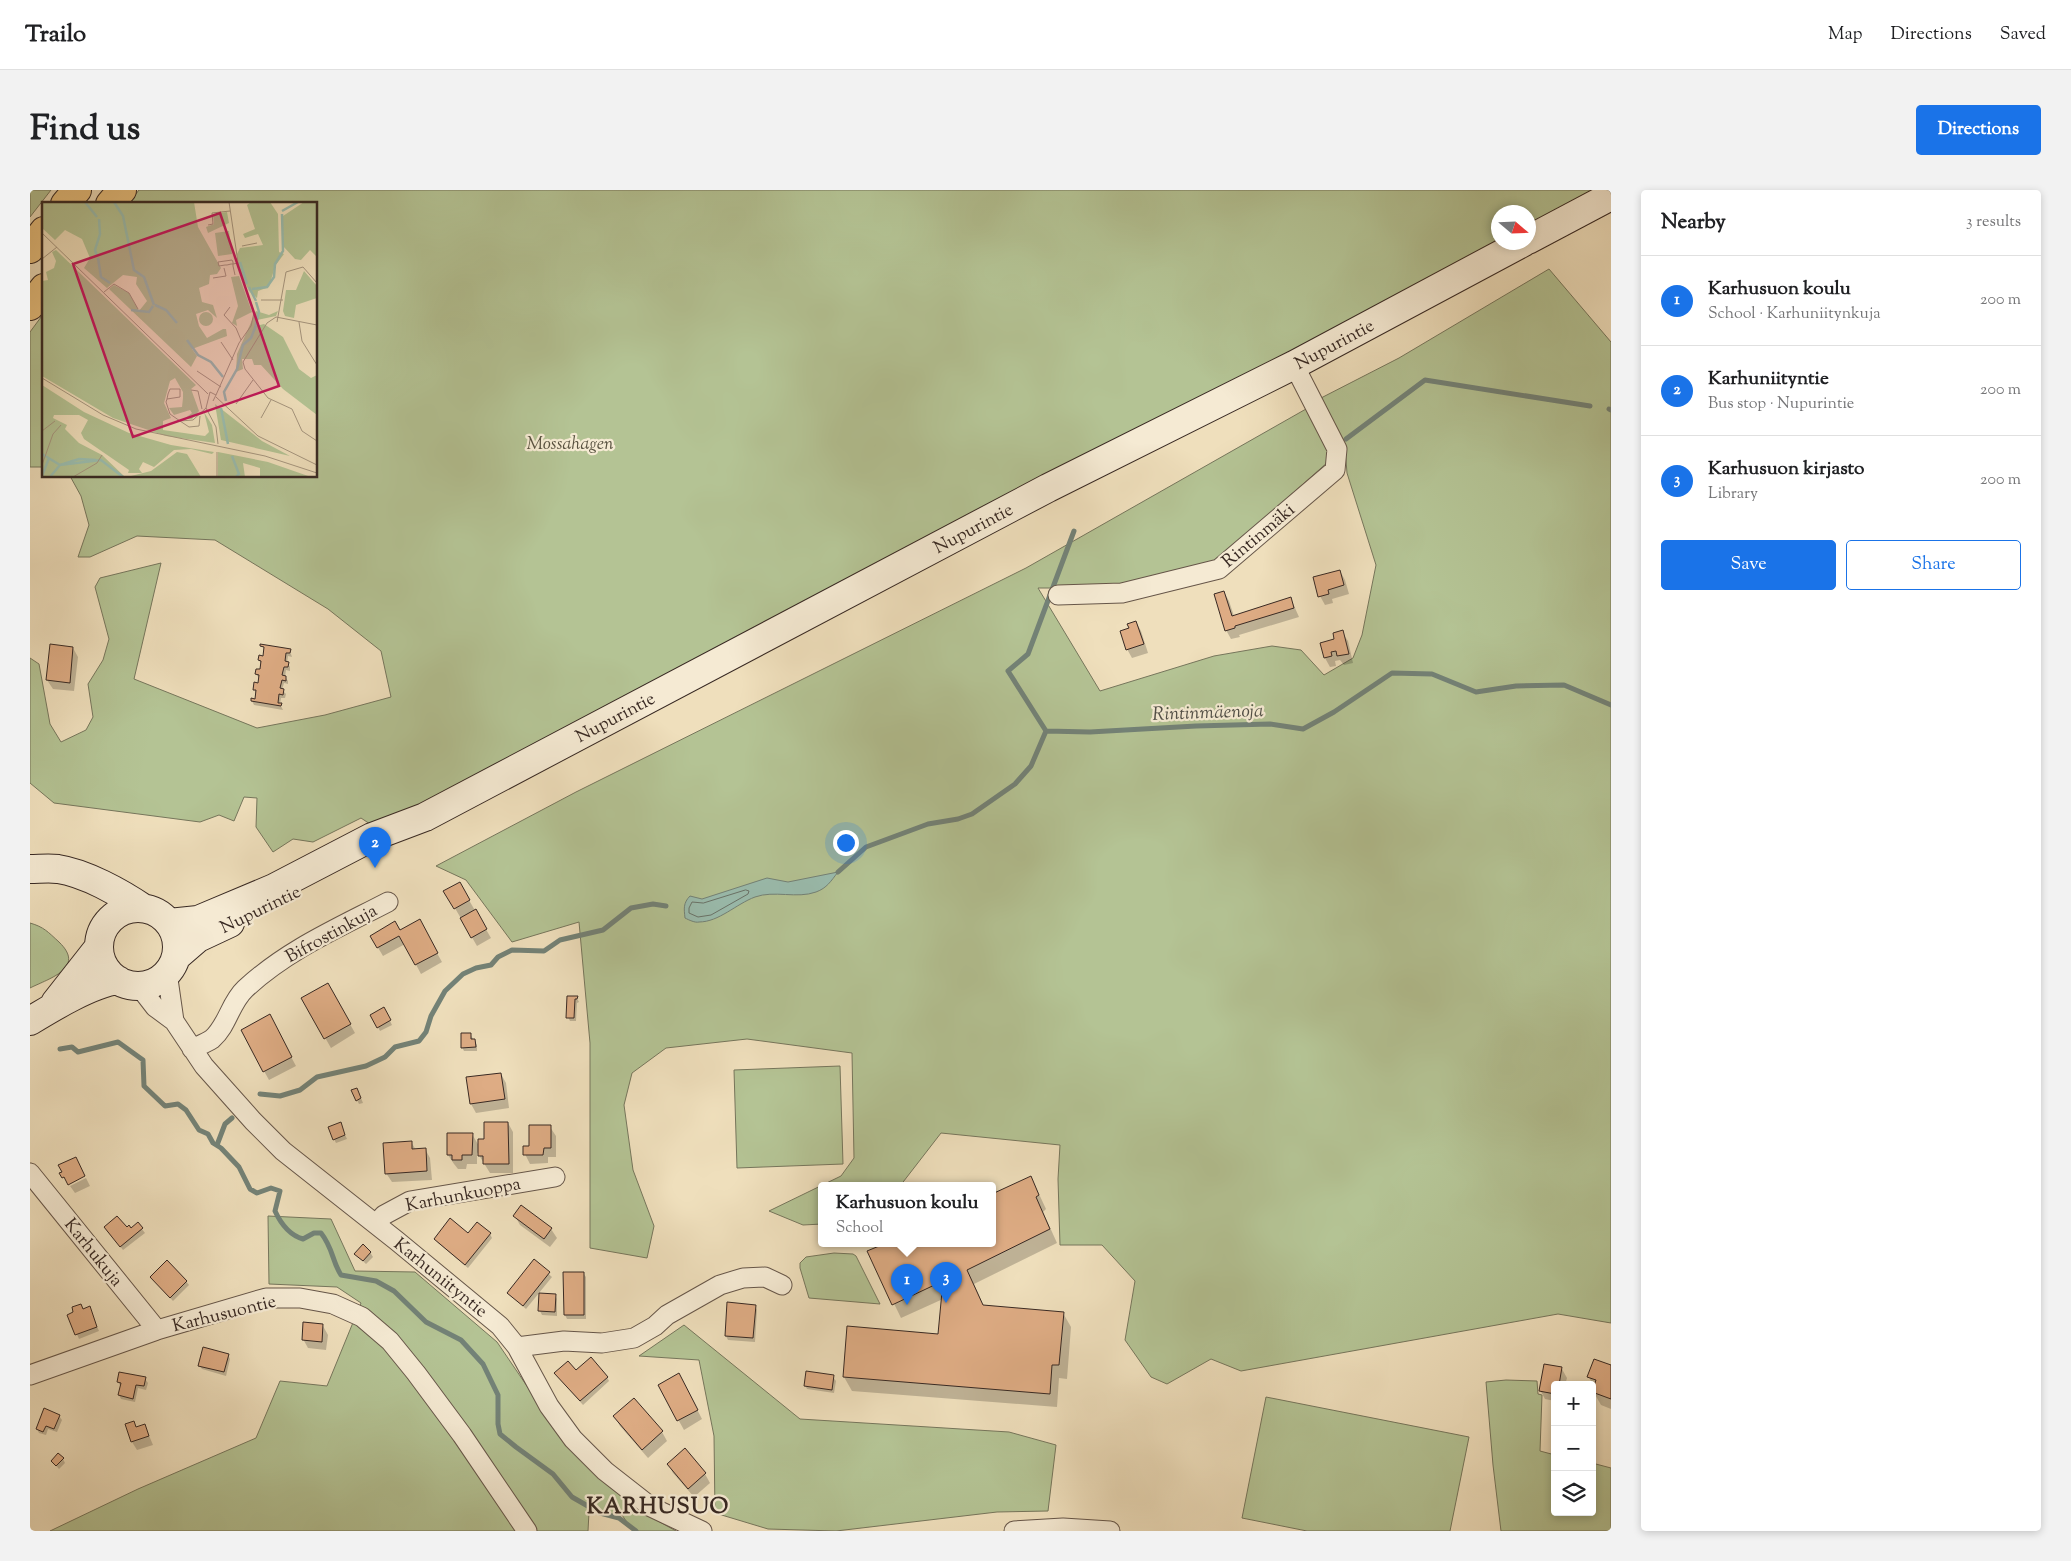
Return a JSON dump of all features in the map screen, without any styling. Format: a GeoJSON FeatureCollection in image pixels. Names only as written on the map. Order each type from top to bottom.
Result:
{"type":"FeatureCollection","features":[{"type":"Feature","properties":{"kind":"highway"},"geometry":{"type":"LineString","coordinates":[[67,202],[77,190]]}},
{"type":"Feature","properties":{"kind":"highway"},"geometry":{"type":"LineString","coordinates":[[112,202],[122,190]]}},
{"type":"Feature","properties":{"kind":"highway"},"geometry":{"type":"LineString","coordinates":[[30,249],[42,234]]}},
{"type":"Feature","properties":{"kind":"highway"},"geometry":{"type":"LineString","coordinates":[[30,306],[42,291]]}},
{"type":"Feature","properties":{"kind":"main road"},"geometry":{"type":"LineString","coordinates":[[1536,236],[1611,196]]}},
{"type":"Feature","properties":{"kind":"main road","name":"Nupurintie"},"geometry":{"type":"LineString","coordinates":[[169,923],[198,920],[274,888],[372,837],[424,817],[1048,488],[1294,365],[1509,250]]}},
{"type":"Feature","properties":{"kind":"main road","name":"Nupurintie"},"geometry":{"type":"LineString","coordinates":[[172,965],[198,938],[282,900],[380,848],[424,817]]}},
{"type":"Feature","properties":{"kind":"main road"},"geometry":{"type":"LineString","coordinates":[[30,869],[56,869],[74,873],[118,891],[143,908],[162,916],[169,923],[175,934],[177,945],[172,965],[159,980],[149,984],[106,982],[40,1015]]}},
{"type":"Feature","properties":{"kind":"main road"},"geometry":{"type":"LineString","coordinates":[[94,882],[104,934],[102,960],[108,971],[128,983]]}},
{"type":"Feature","properties":{"kind":"main road"},"geometry":{"type":"LineString","coordinates":[[40,1015],[124,911],[143,908]]}},
{"type":"Feature","properties":{"kind":"street","name":"Rintinmäki"},"geometry":{"type":"LineString","coordinates":[[1058,595],[1122,593],[1219,568],[1335,470],[1337,449],[1294,365]]}},
{"type":"Feature","properties":{"kind":"street","name":"Bifrostinkuja"},"geometry":{"type":"LineString","coordinates":[[192,1049],[211,1040],[215,1036],[225,1023],[235,1000],[246,988],[273,966],[304,944],[388,902]]}},
{"type":"Feature","properties":{"kind":"street","name":"Karhuniityntie"},"geometry":{"type":"LineString","coordinates":[[172,965],[174,1021]]}},
{"type":"Feature","properties":{"kind":"street","name":"Karhuniityntie"},"geometry":{"type":"LineString","coordinates":[[128,983],[174,1021],[192,1049],[225,1091],[283,1151],[488,1314],[517,1347],[549,1406],[573,1439],[605,1471],[651,1507],[702,1531]]}},
{"type":"Feature","properties":{"kind":"street","name":"Karhukuja"},"geometry":{"type":"LineString","coordinates":[[30,1173],[157,1330]]}},
{"type":"Feature","properties":{"kind":"street","name":"Karhunkuoppa"},"geometry":{"type":"LineString","coordinates":[[376,1224],[384,1215],[410,1200],[555,1177]]}},
{"type":"Feature","properties":{"kind":"street"},"geometry":{"type":"LineString","coordinates":[[517,1347],[564,1341],[602,1343],[634,1338],[655,1326],[667,1315],[720,1285],[743,1278],[766,1277],[782,1285]]}},
{"type":"Feature","properties":{"kind":"street","name":"Karhusuontie"},"geometry":{"type":"LineString","coordinates":[[30,1375],[157,1330],[266,1298],[300,1298],[334,1304],[362,1318],[390,1341],[462,1435],[527,1531]]}},
{"type":"Feature","properties":{"kind":"street"},"geometry":{"type":"LineString","coordinates":[[1014,1531],[1063,1528],[1110,1531]]}},
{"type":"Feature","properties":{"kind":"green space"},"geometry":{"type":"Polygon","coordinates":[[[30,190],[51,190],[30,217],[30,190]]]}},
{"type":"Feature","properties":{"kind":"green space","name":"Mossahagen"},"geometry":{"type":"Polygon","coordinates":[[[139,190],[1601,190],[1536,224],[1536,205],[1491,205],[1491,248],[376,828],[361,818],[313,842],[293,839],[273,852],[256,827],[257,798],[244,797],[234,821],[219,815],[200,822],[54,803],[30,783],[30,658],[39,664],[50,724],[61,742],[86,730],[93,717],[88,684],[103,660],[109,639],[95,587],[100,578],[161,563],[134,679],[257,728],[325,715],[391,697],[381,651],[328,609],[215,540],[137,536],[90,557],[78,557],[89,525],[81,496],[71,478],[318,478],[318,202],[130,202],[139,190]]]}},
{"type":"Feature","properties":{"kind":"green space"},"geometry":{"type":"Polygon","coordinates":[[[1549,269],[1611,342],[1611,1323],[1558,1314],[1241,1371],[1211,1359],[1167,1384],[1151,1377],[1125,1340],[1135,1281],[1102,1245],[1060,1245],[1058,1179],[1060,1145],[941,1133],[903,1182],[829,1182],[841,1176],[854,1158],[852,1053],[747,1039],[666,1048],[632,1073],[624,1105],[633,1170],[654,1226],[647,1258],[590,1248],[590,1043],[579,922],[512,942],[466,880],[436,866],[576,792],[1026,568],[1306,409],[1326,438],[1329,461],[1214,563],[1117,588],[1038,588],[1100,691],[1214,656],[1272,646],[1301,650],[1324,675],[1353,658],[1362,635],[1376,565],[1347,473],[1345,448],[1321,398],[1399,358],[1549,269]]]}},
{"type":"Feature","properties":{"kind":"green space"},"geometry":{"type":"Polygon","coordinates":[[[42,316],[42,467],[30,467],[30,332],[42,316]]]}},
{"type":"Feature","properties":{"kind":"green space"},"geometry":{"type":"Polygon","coordinates":[[[30,923],[42,928],[59,942],[69,959],[62,971],[30,988],[30,923]]]}},
{"type":"Feature","properties":{"kind":"green space"},"geometry":{"type":"Polygon","coordinates":[[[840,1066],[843,1164],[737,1168],[734,1070],[840,1066]]]}},
{"type":"Feature","properties":{"kind":"green space"},"geometry":{"type":"Polygon","coordinates":[[[818,1187],[818,1224],[803,1225],[769,1211],[818,1187]]]}},
{"type":"Feature","properties":{"kind":"green space"},"geometry":{"type":"Polygon","coordinates":[[[268,1216],[331,1219],[355,1271],[415,1272],[497,1342],[567,1445],[651,1517],[676,1531],[633,1531],[622,1515],[589,1512],[588,1531],[50,1531],[138,1489],[256,1438],[280,1381],[327,1386],[361,1303],[337,1287],[269,1284],[268,1216]]]}},
{"type":"Feature","properties":{"kind":"green space"},"geometry":{"type":"Polygon","coordinates":[[[834,1253],[853,1254],[856,1256],[880,1304],[809,1298],[800,1263],[806,1257],[834,1253]]]}},
{"type":"Feature","properties":{"kind":"green space"},"geometry":{"type":"Polygon","coordinates":[[[684,1325],[800,1419],[1009,1432],[1056,1445],[1048,1511],[997,1512],[836,1531],[768,1529],[715,1513],[714,1436],[699,1360],[639,1356],[684,1325]]]}},
{"type":"Feature","properties":{"kind":"green space"},"geometry":{"type":"Polygon","coordinates":[[[1506,1380],[1537,1381],[1538,1394],[1542,1395],[1540,1451],[1551,1454],[1551,1516],[1596,1516],[1596,1464],[1611,1468],[1611,1531],[1501,1531],[1486,1382],[1506,1380]]]}},
{"type":"Feature","properties":{"kind":"green space"},"geometry":{"type":"Polygon","coordinates":[[[1266,1397],[1469,1437],[1450,1531],[1307,1531],[1242,1518],[1266,1397]]]}},
{"type":"Feature","properties":{"kind":"water"},"geometry":{"type":"Polygon","coordinates":[[[838,872],[826,886],[816,892],[801,895],[762,895],[748,900],[714,919],[696,922],[685,918],[685,904],[690,896],[702,899],[767,878],[788,882],[838,872]]]}},
{"type":"Feature","properties":{"kind":"building"},"geometry":{"type":"Polygon","coordinates":[[[1340,570],[1344,585],[1328,590],[1329,594],[1318,597],[1313,577],[1340,570]]]}},
{"type":"Feature","properties":{"kind":"building"},"geometry":{"type":"Polygon","coordinates":[[[1224,591],[1232,616],[1291,597],[1294,608],[1235,626],[1235,628],[1225,631],[1214,594],[1224,591]]]}},
{"type":"Feature","properties":{"kind":"building"},"geometry":{"type":"Polygon","coordinates":[[[1136,621],[1144,644],[1126,650],[1120,631],[1129,628],[1127,624],[1136,621]]]}},
{"type":"Feature","properties":{"kind":"building"},"geometry":{"type":"Polygon","coordinates":[[[1343,630],[1349,654],[1337,656],[1336,651],[1331,652],[1332,656],[1324,658],[1320,643],[1334,639],[1333,633],[1343,630]]]}},
{"type":"Feature","properties":{"kind":"building"},"geometry":{"type":"Polygon","coordinates":[[[50,644],[73,647],[70,683],[46,680],[50,644]]]}},
{"type":"Feature","properties":{"kind":"building"},"geometry":{"type":"Polygon","coordinates":[[[260,644],[291,649],[290,653],[286,653],[285,661],[289,662],[288,667],[284,667],[282,675],[286,676],[286,681],[282,680],[280,688],[284,689],[283,695],[279,694],[278,703],[282,703],[281,706],[251,701],[251,698],[255,699],[256,690],[253,690],[254,682],[258,683],[259,675],[255,674],[256,669],[260,669],[261,661],[258,660],[259,655],[263,656],[264,647],[260,646],[260,644]]]}},
{"type":"Feature","properties":{"kind":"building"},"geometry":{"type":"Polygon","coordinates":[[[460,882],[470,900],[454,909],[443,891],[460,882]]]}},
{"type":"Feature","properties":{"kind":"building"},"geometry":{"type":"Polygon","coordinates":[[[476,909],[487,929],[471,938],[460,918],[476,909]]]}},
{"type":"Feature","properties":{"kind":"building"},"geometry":{"type":"Polygon","coordinates":[[[420,919],[438,953],[415,965],[399,936],[377,948],[370,936],[395,921],[400,930],[420,919]]]}},
{"type":"Feature","properties":{"kind":"building"},"geometry":{"type":"Polygon","coordinates":[[[328,983],[351,1024],[324,1039],[301,998],[328,983]]]}},
{"type":"Feature","properties":{"kind":"building"},"geometry":{"type":"Polygon","coordinates":[[[567,996],[578,996],[575,999],[574,1018],[566,1018],[567,996]]]}},
{"type":"Feature","properties":{"kind":"building"},"geometry":{"type":"Polygon","coordinates":[[[384,1007],[391,1020],[377,1028],[370,1015],[384,1007]]]}},
{"type":"Feature","properties":{"kind":"building"},"geometry":{"type":"Polygon","coordinates":[[[270,1014],[292,1057],[263,1072],[241,1030],[270,1014]]]}},
{"type":"Feature","properties":{"kind":"building"},"geometry":{"type":"Polygon","coordinates":[[[461,1033],[471,1033],[471,1039],[475,1039],[476,1047],[461,1048],[461,1033]]]}},
{"type":"Feature","properties":{"kind":"building"},"geometry":{"type":"Polygon","coordinates":[[[501,1073],[505,1099],[470,1104],[466,1077],[501,1073]]]}},
{"type":"Feature","properties":{"kind":"building"},"geometry":{"type":"Polygon","coordinates":[[[357,1088],[361,1098],[356,1101],[351,1090],[357,1088]]]}},
{"type":"Feature","properties":{"kind":"building"},"geometry":{"type":"Polygon","coordinates":[[[341,1122],[345,1135],[333,1140],[328,1127],[341,1122]]]}},
{"type":"Feature","properties":{"kind":"building"},"geometry":{"type":"Polygon","coordinates":[[[484,1122],[508,1122],[509,1164],[483,1164],[483,1156],[478,1156],[478,1139],[484,1139],[484,1122]]]}},
{"type":"Feature","properties":{"kind":"building"},"geometry":{"type":"Polygon","coordinates":[[[529,1125],[551,1125],[551,1148],[544,1148],[543,1155],[523,1155],[523,1146],[529,1146],[529,1125]]]}},
{"type":"Feature","properties":{"kind":"building"},"geometry":{"type":"Polygon","coordinates":[[[447,1133],[473,1133],[472,1155],[462,1155],[462,1160],[452,1160],[452,1155],[447,1155],[447,1133]]]}},
{"type":"Feature","properties":{"kind":"building"},"geometry":{"type":"Polygon","coordinates":[[[412,1141],[412,1149],[426,1148],[427,1171],[385,1174],[383,1143],[412,1141]]]}},
{"type":"Feature","properties":{"kind":"building"},"geometry":{"type":"Polygon","coordinates":[[[76,1157],[85,1176],[68,1185],[64,1177],[62,1178],[59,1173],[62,1172],[58,1165],[76,1157]]]}},
{"type":"Feature","properties":{"kind":"building"},"geometry":{"type":"Polygon","coordinates":[[[1031,1176],[1039,1195],[1036,1197],[1050,1229],[967,1270],[983,1305],[1064,1312],[1059,1365],[1052,1365],[1050,1394],[843,1377],[847,1326],[938,1334],[943,1281],[892,1305],[867,1251],[877,1247],[996,1247],[996,1192],[1031,1176]]]}},
{"type":"Feature","properties":{"kind":"building"},"geometry":{"type":"Polygon","coordinates":[[[521,1205],[552,1228],[544,1239],[513,1216],[521,1205]]]}},
{"type":"Feature","properties":{"kind":"building"},"geometry":{"type":"Polygon","coordinates":[[[117,1216],[127,1227],[129,1225],[131,1228],[138,1222],[143,1228],[120,1247],[104,1227],[117,1216]]]}},
{"type":"Feature","properties":{"kind":"building"},"geometry":{"type":"Polygon","coordinates":[[[450,1218],[468,1233],[477,1222],[491,1233],[465,1265],[434,1239],[450,1218]]]}},
{"type":"Feature","properties":{"kind":"building"},"geometry":{"type":"Polygon","coordinates":[[[363,1244],[371,1252],[363,1261],[354,1254],[363,1244]]]}},
{"type":"Feature","properties":{"kind":"building"},"geometry":{"type":"Polygon","coordinates":[[[534,1259],[550,1272],[523,1306],[507,1293],[534,1259]]]}},
{"type":"Feature","properties":{"kind":"building"},"geometry":{"type":"Polygon","coordinates":[[[167,1260],[187,1281],[170,1298],[150,1277],[167,1260]]]}},
{"type":"Feature","properties":{"kind":"building"},"geometry":{"type":"Polygon","coordinates":[[[563,1272],[584,1272],[584,1315],[564,1315],[563,1272]]]}},
{"type":"Feature","properties":{"kind":"building"},"geometry":{"type":"Polygon","coordinates":[[[539,1293],[556,1294],[555,1312],[538,1311],[539,1293]]]}},
{"type":"Feature","properties":{"kind":"building"},"geometry":{"type":"Polygon","coordinates":[[[727,1302],[756,1305],[753,1338],[725,1336],[727,1302]]]}},
{"type":"Feature","properties":{"kind":"building"},"geometry":{"type":"Polygon","coordinates":[[[81,1304],[83,1309],[90,1306],[97,1327],[75,1335],[67,1315],[73,1312],[72,1307],[81,1304]]]}},
{"type":"Feature","properties":{"kind":"building"},"geometry":{"type":"Polygon","coordinates":[[[303,1322],[323,1324],[322,1342],[302,1340],[303,1322]]]}},
{"type":"Feature","properties":{"kind":"building"},"geometry":{"type":"Polygon","coordinates":[[[203,1347],[229,1354],[224,1372],[198,1366],[203,1347]]]}},
{"type":"Feature","properties":{"kind":"building"},"geometry":{"type":"Polygon","coordinates":[[[591,1357],[608,1377],[580,1401],[554,1373],[568,1361],[576,1370],[591,1357]]]}},
{"type":"Feature","properties":{"kind":"building"},"geometry":{"type":"Polygon","coordinates":[[[1594,1359],[1611,1365],[1611,1399],[1596,1393],[1596,1380],[1587,1377],[1594,1359]]]}},
{"type":"Feature","properties":{"kind":"building"},"geometry":{"type":"Polygon","coordinates":[[[1544,1364],[1562,1367],[1560,1381],[1551,1381],[1551,1393],[1539,1391],[1544,1364]]]}},
{"type":"Feature","properties":{"kind":"building"},"geometry":{"type":"Polygon","coordinates":[[[806,1371],[834,1375],[832,1390],[804,1386],[806,1371]]]}},
{"type":"Feature","properties":{"kind":"building"},"geometry":{"type":"Polygon","coordinates":[[[119,1372],[146,1377],[144,1386],[136,1385],[133,1399],[118,1395],[121,1383],[117,1382],[119,1372]]]}},
{"type":"Feature","properties":{"kind":"building"},"geometry":{"type":"Polygon","coordinates":[[[679,1373],[698,1410],[677,1421],[658,1385],[679,1373]]]}},
{"type":"Feature","properties":{"kind":"building"},"geometry":{"type":"Polygon","coordinates":[[[634,1398],[663,1431],[642,1450],[613,1416],[634,1398]]]}},
{"type":"Feature","properties":{"kind":"building"},"geometry":{"type":"Polygon","coordinates":[[[44,1408],[60,1415],[54,1429],[46,1426],[43,1432],[36,1429],[44,1408]]]}},
{"type":"Feature","properties":{"kind":"building"},"geometry":{"type":"Polygon","coordinates":[[[134,1421],[136,1427],[145,1424],[149,1436],[131,1442],[125,1424],[134,1421]]]}},
{"type":"Feature","properties":{"kind":"building"},"geometry":{"type":"Polygon","coordinates":[[[685,1448],[706,1473],[688,1489],[667,1464],[685,1448]]]}},
{"type":"Feature","properties":{"kind":"building"},"geometry":{"type":"Polygon","coordinates":[[[58,1453],[64,1458],[56,1466],[51,1461],[58,1453]]]}},
{"type":"Feature","properties":{"kind":"waterway"},"geometry":{"type":"LineString","coordinates":[[1346,439],[1425,380],[1590,406]]}},
{"type":"Feature","properties":{"kind":"waterway"},"geometry":{"type":"LineString","coordinates":[[1046,731],[1008,671],[1028,654],[1074,531]]}},
{"type":"Feature","properties":{"kind":"waterway","name":"Rintinmäenoja"},"geometry":{"type":"LineString","coordinates":[[1046,731],[1090,732],[1270,724],[1303,729],[1334,712],[1392,673],[1432,674],[1476,692],[1516,686],[1564,685],[1611,705]]}},
{"type":"Feature","properties":{"kind":"waterway","name":"Rintinmäenoja"},"geometry":{"type":"LineString","coordinates":[[838,872],[866,847],[928,824],[958,819],[972,814],[1015,784],[1031,766],[1046,731]]}},
{"type":"Feature","properties":{"kind":"waterway","name":"Rintinmäenoja"},"geometry":{"type":"LineString","coordinates":[[260,1094],[280,1096],[300,1090],[317,1077],[366,1066],[385,1057],[395,1047],[419,1041],[426,1032],[431,1016],[445,991],[463,974],[476,968],[491,965],[498,957],[512,950],[544,951],[560,940],[603,930],[631,908],[653,904],[666,906]]}},
{"type":"Feature","properties":{"kind":"waterway"},"geometry":{"type":"LineString","coordinates":[[60,1049],[72,1047],[78,1052],[118,1042],[143,1060],[144,1086],[165,1106],[178,1104],[186,1110],[199,1130],[208,1134],[213,1143],[221,1148],[239,1167],[250,1189],[257,1193],[271,1188],[280,1191],[275,1211],[283,1225],[290,1232],[303,1239],[314,1233],[321,1233],[328,1244],[341,1275],[376,1281],[394,1291],[426,1322],[461,1340],[483,1364],[498,1395],[500,1434],[553,1474],[572,1497],[600,1513],[619,1518],[636,1531]]}},
{"type":"Feature","properties":{"kind":"waterway","name":"Rintinmäenoja"},"geometry":{"type":"LineString","coordinates":[[217,1145],[225,1124],[232,1118]]}},
{"type":"Feature","properties":{"kind":"place","name":"Karhuniityntie"},"geometry":{"type":"Point","coordinates":[375,868]}},
{"type":"Feature","properties":{"kind":"place","name":"Karhusuon kirjasto"},"geometry":{"type":"Point","coordinates":[946,1303]}},
{"type":"Feature","properties":{"kind":"place","name":"Karhusuon koulu"},"geometry":{"type":"Point","coordinates":[907,1305]}},
{"type":"Feature","properties":{"kind":"district","name":"KARHUSUO"},"geometry":{"type":"Point","coordinates":[658,1505]}}]}
